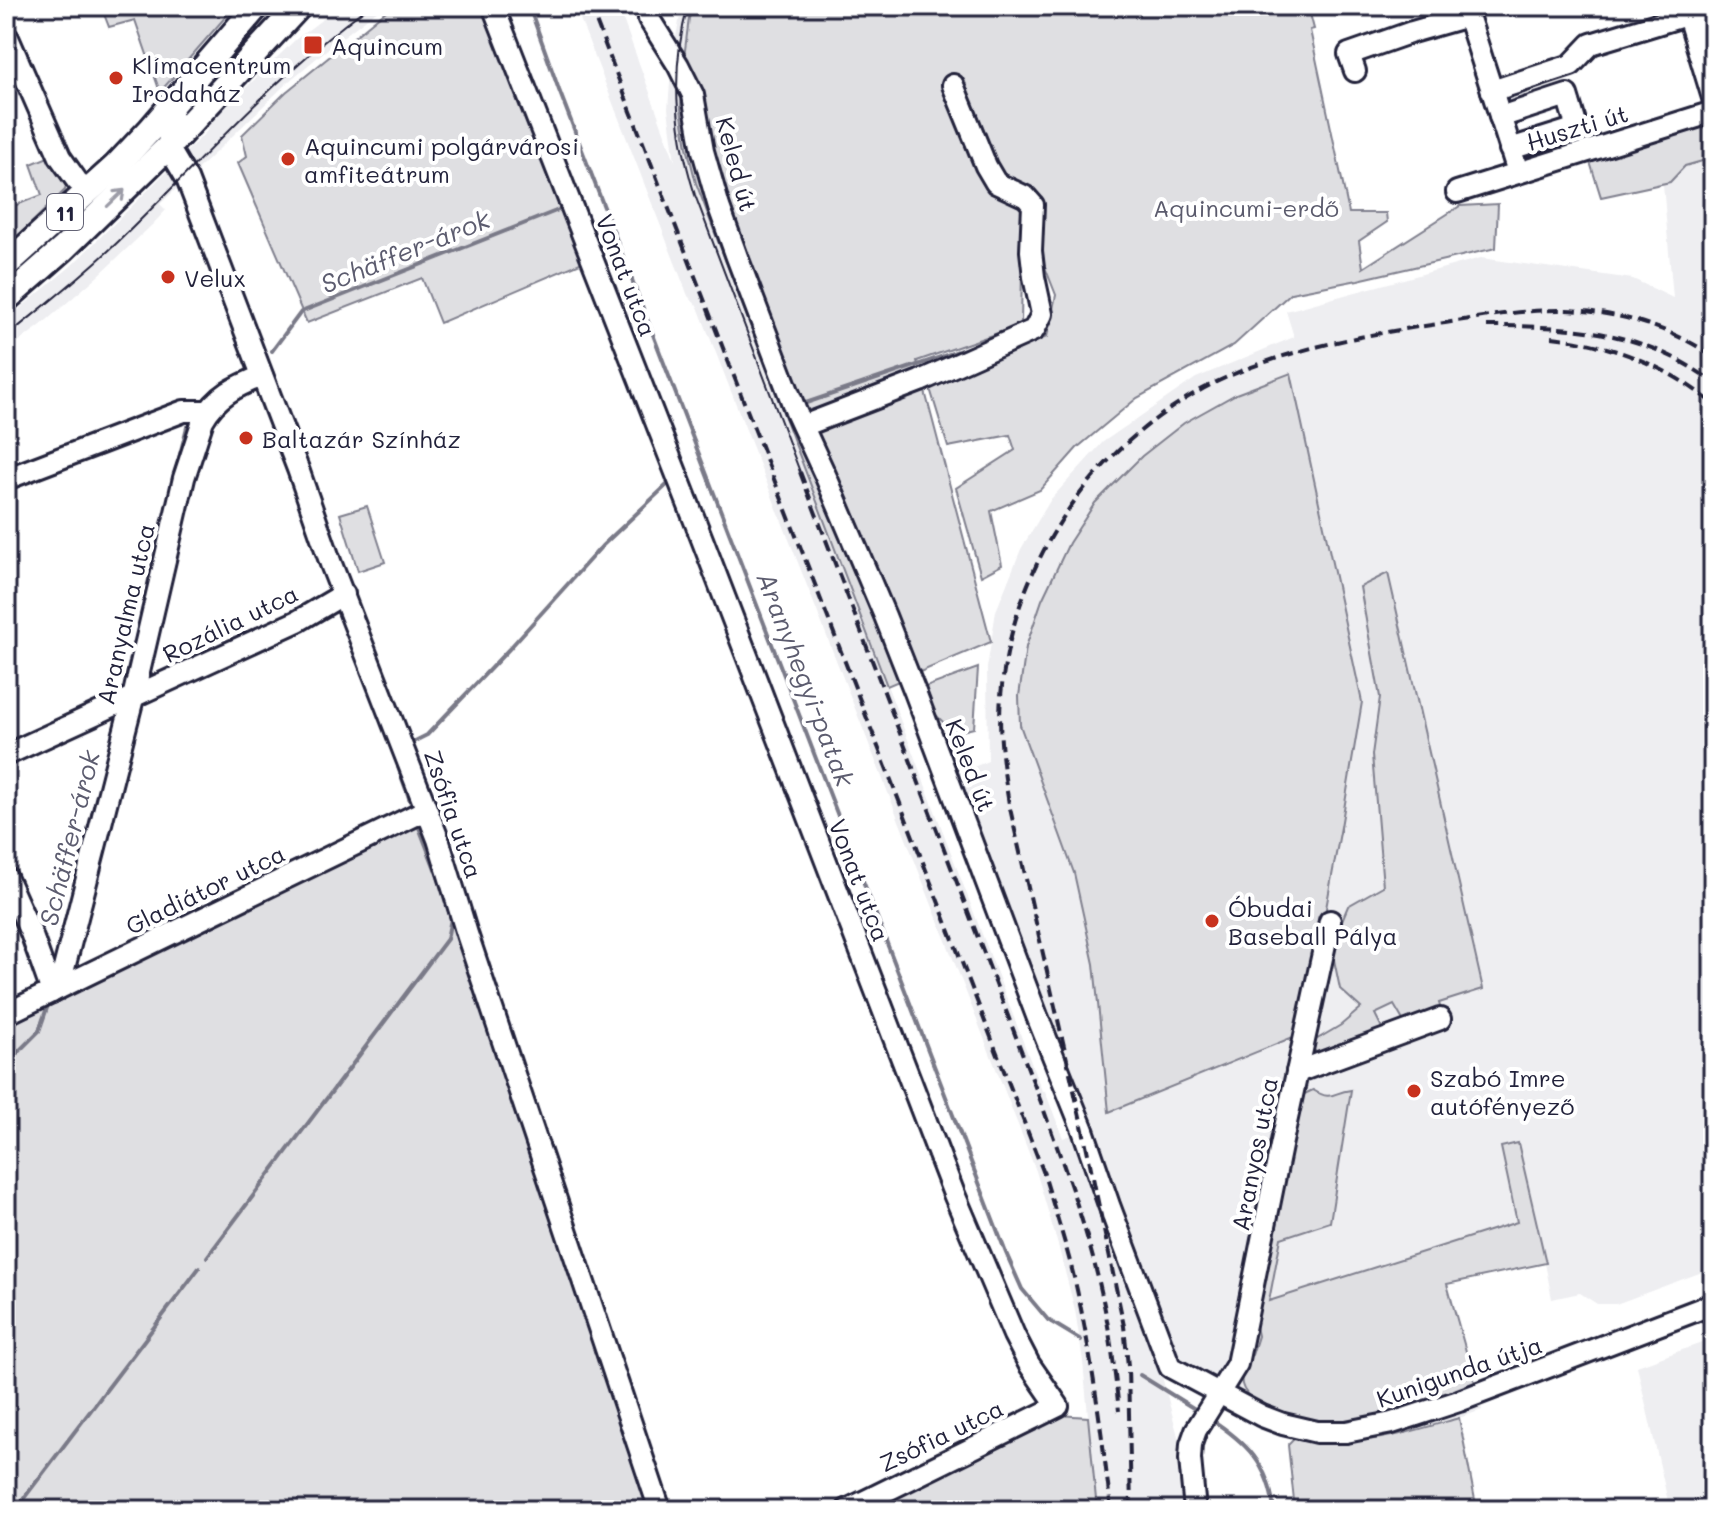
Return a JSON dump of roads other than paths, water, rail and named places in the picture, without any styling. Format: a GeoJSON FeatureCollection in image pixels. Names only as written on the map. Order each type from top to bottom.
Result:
{"type":"FeatureCollection","features":[{"type":"Feature","properties":{"kind":"main road","name":"11"},"geometry":{"type":"LineString","coordinates":[[6,265],[122,158],[257,6]]}},
{"type":"Feature","properties":{"kind":"main road","name":"11"},"geometry":{"type":"LineString","coordinates":[[6,299],[63,249],[168,147],[299,6]]}},
{"type":"Feature","properties":{"kind":"street","name":"Vonat utca"},"geometry":{"type":"LineString","coordinates":[[493,6],[685,494],[954,1194],[1021,1349],[1058,1406]]}},
{"type":"Feature","properties":{"kind":"street"},"geometry":{"type":"LineString","coordinates":[[1492,91],[1571,65],[1591,44],[1686,10],[1712,8]]}},
{"type":"Feature","properties":{"kind":"street"},"geometry":{"type":"LineString","coordinates":[[1686,10],[1713,98]]}},
{"type":"Feature","properties":{"kind":"street"},"geometry":{"type":"LineString","coordinates":[[1355,71],[1349,54],[1466,11],[1518,172]]}},
{"type":"Feature","properties":{"kind":"street","name":"Keled út"},"geometry":{"type":"LineString","coordinates":[[649,19],[693,95],[703,151],[719,207],[797,413],[905,667],[1083,1130],[1167,1360],[1172,1370],[1215,1399]]}},
{"type":"Feature","properties":{"kind":"street"},"geometry":{"type":"LineString","coordinates":[[7,36],[60,157],[77,181]]}},
{"type":"Feature","properties":{"kind":"street"},"geometry":{"type":"LineString","coordinates":[[797,413],[920,381],[1034,330],[1042,314],[1031,251],[1033,205],[1026,197],[996,183],[953,85]]}},
{"type":"Feature","properties":{"kind":"street"},"geometry":{"type":"LineString","coordinates":[[1500,117],[1567,95],[1574,116],[1577,128],[1510,149]]}},
{"type":"Feature","properties":{"kind":"street"},"geometry":{"type":"LineString","coordinates":[[122,158],[168,147],[173,103]]}},
{"type":"Feature","properties":{"kind":"street","name":"Huszti út"},"geometry":{"type":"LineString","coordinates":[[1457,192],[1713,112]]}},
{"type":"Feature","properties":{"kind":"street","name":"Zsófia utca"},"geometry":{"type":"LineString","coordinates":[[168,147],[187,179],[438,839],[660,1510]]}},
{"type":"Feature","properties":{"kind":"street"},"geometry":{"type":"LineString","coordinates":[[6,479],[184,411],[208,411],[224,394],[262,376]]}},
{"type":"Feature","properties":{"kind":"street","name":"Aranyalma utca"},"geometry":{"type":"LineString","coordinates":[[55,990],[133,698],[184,478],[208,411]]}},
{"type":"Feature","properties":{"kind":"street","name":"Rozália utca"},"geometry":{"type":"LineString","coordinates":[[6,755],[298,621],[344,594]]}},
{"type":"Feature","properties":{"kind":"street","name":"Gladiátor utca"},"geometry":{"type":"LineString","coordinates":[[6,1014],[426,810]]}},
{"type":"Feature","properties":{"kind":"street"},"geometry":{"type":"LineString","coordinates":[[6,877],[55,990]]}},
{"type":"Feature","properties":{"kind":"street","name":"Aranyos utca"},"geometry":{"type":"LineString","coordinates":[[1215,1399],[1237,1364],[1330,921]]}},
{"type":"Feature","properties":{"kind":"street"},"geometry":{"type":"LineString","coordinates":[[1297,1072],[1440,1019]]}},
{"type":"Feature","properties":{"kind":"street","name":"Kunigunda útja"},"geometry":{"type":"LineString","coordinates":[[1215,1399],[1298,1429],[1336,1433],[1380,1426],[1459,1401],[1713,1304]]}},
{"type":"Feature","properties":{"kind":"street"},"geometry":{"type":"LineString","coordinates":[[1195,1510],[1190,1453],[1196,1430],[1215,1399]]}},
{"type":"Feature","properties":{"kind":"street","name":"Zsófia utca"},"geometry":{"type":"LineString","coordinates":[[847,1510],[1058,1406]]}},
{"type":"Feature","properties":{"kind":"waterway","name":"Aranyhegyi-patak"},"geometry":{"type":"LineString","coordinates":[[529,6],[1006,1253],[1022,1289],[1048,1320],[1081,1340]]}},
{"type":"Feature","properties":{"kind":"waterway","name":"Schäffer-árok"},"geometry":{"type":"LineString","coordinates":[[272,351],[301,312],[566,207]]}},
{"type":"Feature","properties":{"kind":"waterway"},"geometry":{"type":"LineString","coordinates":[[800,405],[985,342]]}},
{"type":"Feature","properties":{"kind":"waterway","name":"Schäffer-árok"},"geometry":{"type":"LineString","coordinates":[[175,474],[187,427]]}},
{"type":"Feature","properties":{"kind":"waterway"},"geometry":{"type":"LineString","coordinates":[[411,743],[427,735],[602,546],[669,483],[671,477]]}},
{"type":"Feature","properties":{"kind":"waterway","name":"Schäffer-árok"},"geometry":{"type":"LineString","coordinates":[[137,637],[172,486]]}},
{"type":"Feature","properties":{"kind":"waterway"},"geometry":{"type":"LineString","coordinates":[[398,767],[413,809]]}},
{"type":"Feature","properties":{"kind":"waterway"},"geometry":{"type":"LineString","coordinates":[[417,822],[444,892]]}},
{"type":"Feature","properties":{"kind":"waterway"},"geometry":{"type":"LineString","coordinates":[[207,1257],[447,939],[451,919],[446,901]]}},
{"type":"Feature","properties":{"kind":"waterway"},"geometry":{"type":"LineString","coordinates":[[6,1002],[35,988]]}},
{"type":"Feature","properties":{"kind":"waterway","name":"Schäffer-árok"},"geometry":{"type":"LineString","coordinates":[[6,1064],[39,1031],[49,1002]]}},
{"type":"Feature","properties":{"kind":"waterway"},"geometry":{"type":"LineString","coordinates":[[15,1510],[199,1268]]}},
{"type":"Feature","properties":{"kind":"waterway","name":"Aranyhegyi-patak"},"geometry":{"type":"LineString","coordinates":[[1140,1375],[1198,1411]]}},
{"type":"Feature","properties":{"kind":"waterway","name":"Aranyhegyi-patak"},"geometry":{"type":"LineString","coordinates":[[1209,1418],[1254,1456],[1267,1480],[1274,1510]]}},
{"type":"Feature","properties":{"kind":"tram line"},"geometry":{"type":"LineString","coordinates":[[6,337],[107,252],[272,89],[369,6]]}},
{"type":"Feature","properties":{"kind":"tram line"},"geometry":{"type":"LineString","coordinates":[[688,6],[677,77],[679,124],[688,171],[800,472]]}},
{"type":"Feature","properties":{"kind":"railway"},"geometry":{"type":"LineString","coordinates":[[590,6],[1043,1171],[1070,1260],[1083,1317],[1111,1510]]}},
{"type":"Feature","properties":{"kind":"railway"},"geometry":{"type":"LineString","coordinates":[[1131,1510],[1128,1366],[1124,1326],[1009,804],[1002,750],[1001,696],[1009,644],[1024,594],[1046,547],[1073,503],[1106,463],[1144,428],[1187,398],[1234,374],[1285,356],[1391,331],[1502,314],[1559,310],[1600,313],[1639,322],[1678,336],[1713,356]]}},
{"type":"Feature","properties":{"kind":"railway"},"geometry":{"type":"LineString","coordinates":[[1487,326],[1548,327],[1605,334],[1659,351],[1713,382]]}},
{"type":"Feature","properties":{"kind":"railway"},"geometry":{"type":"LineString","coordinates":[[1552,337],[1595,345],[1637,358],[1677,378],[1713,404]]}},
{"type":"Feature","properties":{"kind":"railway"},"geometry":{"type":"LineString","coordinates":[[800,472],[1068,1177],[1103,1300],[1119,1411]]}},
{"type":"Feature","properties":{"kind":"place","name":"Aquincum"},"geometry":{"type":"Point","coordinates":[313,45]}},
{"type":"Feature","properties":{"kind":"place","name":"Klímacentrum Irodaház"},"geometry":{"type":"Point","coordinates":[116,78]}},
{"type":"Feature","properties":{"kind":"place","name":"Aquincumi polgárvárosi amfiteátrum"},"geometry":{"type":"Point","coordinates":[288,159]}},
{"type":"Feature","properties":{"kind":"place","name":"Velux"},"geometry":{"type":"Point","coordinates":[168,277]}},
{"type":"Feature","properties":{"kind":"place","name":"Baltazár Színház"},"geometry":{"type":"Point","coordinates":[246,438]}},
{"type":"Feature","properties":{"kind":"place","name":"Óbudai Baseball Pálya"},"geometry":{"type":"Point","coordinates":[1212,921]}},
{"type":"Feature","properties":{"kind":"place","name":"Szabó Imre autófényező"},"geometry":{"type":"Point","coordinates":[1414,1091]}},
{"type":"Feature","properties":{"kind":"park label","name":"Aquincumi-erdő"},"geometry":{"type":"Point","coordinates":[1246,207]}}]}
